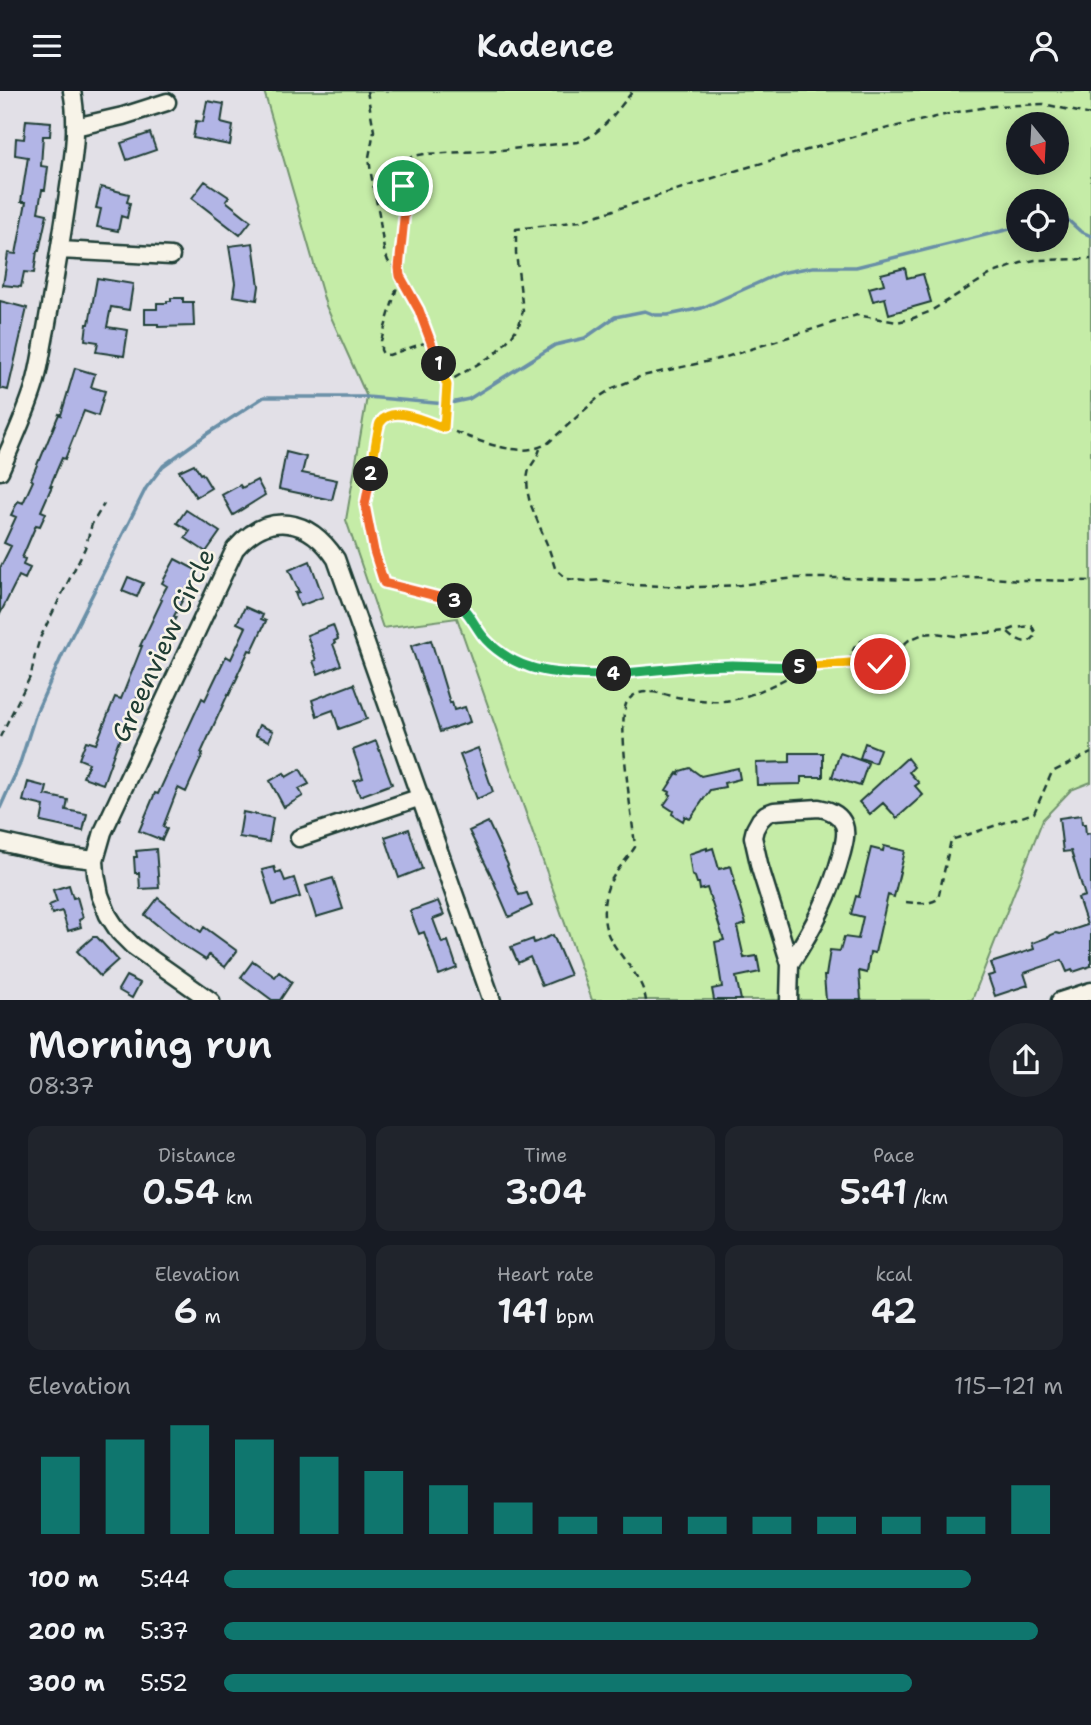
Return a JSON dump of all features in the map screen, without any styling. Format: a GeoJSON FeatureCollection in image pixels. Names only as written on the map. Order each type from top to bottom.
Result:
{"type":"FeatureCollection","features":[{"type":"Feature","properties":{"kind":"street"},"geometry":{"type":"LineString","coordinates":[[0,471],[34,385],[60,250],[73,155],[75,105],[72,91]]}},
{"type":"Feature","properties":{"kind":"street"},"geometry":{"type":"LineString","coordinates":[[75,127],[167,102]]}},
{"type":"Feature","properties":{"kind":"street"},"geometry":{"type":"LineString","coordinates":[[60,250],[171,256]]}},
{"type":"Feature","properties":{"kind":"street","name":"Greenview Circle"},"geometry":{"type":"LineString","coordinates":[[211,1000],[133,946],[119,932],[100,895],[95,860],[103,832],[235,549],[244,538],[255,531],[278,524],[293,524],[317,536],[336,559],[492,1000]]}},
{"type":"Feature","properties":{"kind":"street"},"geometry":{"type":"LineString","coordinates":[[299,838],[421,797]]}},
{"type":"Feature","properties":{"kind":"street"},"geometry":{"type":"LineString","coordinates":[[789,1000],[790,964],[753,837],[760,820],[766,814],[774,811],[827,809],[844,824],[844,844],[829,895],[790,964]]}},
{"type":"Feature","properties":{"kind":"street"},"geometry":{"type":"LineString","coordinates":[[0,842],[62,856],[95,860]]}},
{"type":"Feature","properties":{"kind":"street"},"geometry":{"type":"LineString","coordinates":[[1060,1000],[1091,991]]}},
{"type":"Feature","properties":{"kind":"path"},"geometry":{"type":"LineString","coordinates":[[367,91],[374,131],[369,157],[385,256],[391,265],[399,268]]}},
{"type":"Feature","properties":{"kind":"path"},"geometry":{"type":"LineString","coordinates":[[444,428],[447,385],[419,310],[400,276],[405,209],[400,164],[404,159],[425,154],[578,142],[598,130],[633,91]]}},
{"type":"Feature","properties":{"kind":"path"},"geometry":{"type":"LineString","coordinates":[[447,385],[461,372],[495,353],[519,325],[523,311],[516,229],[580,221],[738,170],[859,135],[957,112],[993,106],[1044,104],[1091,115]]}},
{"type":"Feature","properties":{"kind":"path"},"geometry":{"type":"LineString","coordinates":[[1007,631],[1024,642],[1034,639],[1036,634],[1032,626],[955,636],[923,634],[909,640],[880,664],[850,663],[809,668],[700,666],[604,675],[525,666],[513,660],[482,635],[462,606],[454,600],[384,583],[374,551],[365,505],[380,423],[387,417],[403,414],[515,450],[541,448],[598,397],[642,376],[723,358],[856,315],[897,322],[911,319],[929,312],[991,274],[1021,263],[1035,260],[1091,259]]}},
{"type":"Feature","properties":{"kind":"path"},"geometry":{"type":"LineString","coordinates":[[400,276],[381,350],[383,354],[389,355],[430,341]]}},
{"type":"Feature","properties":{"kind":"path"},"geometry":{"type":"LineString","coordinates":[[541,448],[529,468],[528,494],[555,568],[567,579],[601,580],[630,585],[699,587],[795,578],[917,580],[977,577],[1091,581]]}},
{"type":"Feature","properties":{"kind":"path"},"geometry":{"type":"LineString","coordinates":[[0,737],[31,675],[40,638],[85,548],[92,524],[104,504]]}},
{"type":"Feature","properties":{"kind":"path"},"geometry":{"type":"LineString","coordinates":[[850,663],[852,650],[870,638],[885,640],[899,648]]}},
{"type":"Feature","properties":{"kind":"path"},"geometry":{"type":"LineString","coordinates":[[646,1000],[641,985],[609,938],[604,916],[608,885],[635,847],[624,739],[626,705],[629,699],[649,691],[698,700],[727,701],[765,690],[809,668]]}},
{"type":"Feature","properties":{"kind":"path"},"geometry":{"type":"LineString","coordinates":[[906,902],[922,904],[938,899],[951,840],[1034,813],[1052,772],[1091,753]]}},
{"type":"Feature","properties":{"kind":"green space"},"geometry":{"type":"Polygon","coordinates":[[[264,91],[1091,91],[1091,782],[1071,790],[1043,819],[972,1000],[592,1000],[457,618],[383,628],[346,520],[367,397],[326,306],[264,91]]]}},
{"type":"Feature","properties":{"kind":"building"},"geometry":{"type":"Polygon","coordinates":[[[207,101],[224,104],[221,123],[233,126],[230,145],[193,138],[196,121],[203,122],[207,101]]]}},
{"type":"Feature","properties":{"kind":"building"},"geometry":{"type":"Polygon","coordinates":[[[26,120],[51,122],[50,136],[43,136],[41,166],[48,167],[38,212],[47,214],[34,273],[24,272],[21,287],[3,285],[8,253],[16,254],[26,202],[21,202],[28,157],[15,155],[16,138],[24,139],[26,120]]]}},
{"type":"Feature","properties":{"kind":"building"},"geometry":{"type":"Polygon","coordinates":[[[150,133],[156,150],[127,160],[121,143],[150,133]]]}},
{"type":"Feature","properties":{"kind":"building"},"geometry":{"type":"Polygon","coordinates":[[[205,181],[229,197],[226,201],[251,221],[240,235],[192,198],[205,181]]]}},
{"type":"Feature","properties":{"kind":"building"},"geometry":{"type":"Polygon","coordinates":[[[101,187],[129,194],[127,218],[121,216],[118,231],[97,227],[101,209],[96,208],[101,187]]]}},
{"type":"Feature","properties":{"kind":"building"},"geometry":{"type":"Polygon","coordinates":[[[253,243],[259,286],[257,300],[233,296],[235,283],[229,246],[253,243]]]}},
{"type":"Feature","properties":{"kind":"building"},"geometry":{"type":"Polygon","coordinates":[[[905,268],[907,278],[923,274],[931,302],[889,314],[885,298],[873,301],[869,288],[884,284],[881,274],[905,268]]]}},
{"type":"Feature","properties":{"kind":"building"},"geometry":{"type":"Polygon","coordinates":[[[97,278],[133,284],[129,310],[111,307],[107,327],[128,330],[124,356],[96,352],[98,342],[85,340],[97,278]]]}},
{"type":"Feature","properties":{"kind":"building"},"geometry":{"type":"Polygon","coordinates":[[[171,298],[183,298],[183,302],[193,302],[194,326],[158,327],[158,324],[145,324],[145,309],[157,309],[157,303],[167,303],[171,298]]]}},
{"type":"Feature","properties":{"kind":"building"},"geometry":{"type":"Polygon","coordinates":[[[0,301],[27,308],[8,390],[0,388],[0,301]]]}},
{"type":"Feature","properties":{"kind":"building"},"geometry":{"type":"Polygon","coordinates":[[[75,368],[95,374],[91,387],[105,391],[98,416],[84,411],[65,459],[62,458],[50,486],[41,511],[46,513],[40,526],[36,525],[22,558],[25,559],[23,565],[30,568],[25,579],[19,576],[0,614],[0,568],[11,546],[4,543],[16,517],[11,515],[18,501],[23,503],[33,481],[31,479],[39,460],[59,414],[61,415],[75,368]]]}},
{"type":"Feature","properties":{"kind":"building"},"geometry":{"type":"Polygon","coordinates":[[[286,452],[306,457],[302,473],[337,480],[332,500],[279,489],[286,452]]]}},
{"type":"Feature","properties":{"kind":"building"},"geometry":{"type":"Polygon","coordinates":[[[194,464],[211,488],[196,497],[179,471],[194,464]]]}},
{"type":"Feature","properties":{"kind":"building"},"geometry":{"type":"Polygon","coordinates":[[[257,480],[265,495],[233,515],[222,495],[240,485],[242,488],[257,480]]]}},
{"type":"Feature","properties":{"kind":"building"},"geometry":{"type":"Polygon","coordinates":[[[186,510],[220,532],[206,552],[185,538],[190,531],[177,523],[186,510]]]}},
{"type":"Feature","properties":{"kind":"building"},"geometry":{"type":"Polygon","coordinates":[[[175,559],[198,571],[174,616],[176,617],[143,694],[139,693],[103,784],[83,777],[89,763],[79,759],[86,741],[96,744],[115,697],[121,699],[140,646],[167,586],[162,583],[175,559]]]}},
{"type":"Feature","properties":{"kind":"building"},"geometry":{"type":"Polygon","coordinates":[[[310,561],[323,597],[300,606],[295,593],[299,592],[289,570],[310,561]]]}},
{"type":"Feature","properties":{"kind":"building"},"geometry":{"type":"Polygon","coordinates":[[[128,577],[143,583],[137,597],[122,591],[128,577]]]}},
{"type":"Feature","properties":{"kind":"building"},"geometry":{"type":"Polygon","coordinates":[[[245,607],[263,615],[261,619],[266,621],[228,694],[186,792],[178,788],[163,827],[167,829],[162,840],[139,831],[202,698],[205,700],[226,656],[231,659],[246,627],[237,623],[245,607]]]}},
{"type":"Feature","properties":{"kind":"building"},"geometry":{"type":"Polygon","coordinates":[[[333,625],[338,639],[333,644],[341,665],[318,674],[307,635],[333,625]]]}},
{"type":"Feature","properties":{"kind":"building"},"geometry":{"type":"Polygon","coordinates":[[[431,640],[450,703],[452,702],[454,710],[465,707],[470,722],[440,732],[411,646],[431,640]]]}},
{"type":"Feature","properties":{"kind":"building"},"geometry":{"type":"Polygon","coordinates":[[[354,684],[367,719],[339,729],[333,710],[317,716],[312,700],[354,684]]]}},
{"type":"Feature","properties":{"kind":"building"},"geometry":{"type":"Polygon","coordinates":[[[259,725],[273,731],[269,741],[255,735],[259,725]]]}},
{"type":"Feature","properties":{"kind":"building"},"geometry":{"type":"Polygon","coordinates":[[[376,741],[392,784],[360,796],[354,781],[363,778],[353,750],[376,741]]]}},
{"type":"Feature","properties":{"kind":"building"},"geometry":{"type":"Polygon","coordinates":[[[865,743],[880,749],[875,763],[860,758],[865,743]]]}},
{"type":"Feature","properties":{"kind":"building"},"geometry":{"type":"Polygon","coordinates":[[[478,748],[493,792],[477,799],[460,755],[478,748]]]}},
{"type":"Feature","properties":{"kind":"building"},"geometry":{"type":"Polygon","coordinates":[[[790,753],[823,753],[823,777],[801,777],[801,784],[757,785],[756,763],[790,762],[790,753]]]}},
{"type":"Feature","properties":{"kind":"building"},"geometry":{"type":"Polygon","coordinates":[[[840,753],[868,763],[860,786],[832,777],[840,753]]]}},
{"type":"Feature","properties":{"kind":"building"},"geometry":{"type":"Polygon","coordinates":[[[907,758],[914,767],[909,772],[919,783],[915,786],[923,795],[897,818],[883,803],[870,814],[859,802],[907,758]]]}},
{"type":"Feature","properties":{"kind":"building"},"geometry":{"type":"Polygon","coordinates":[[[690,768],[701,776],[738,768],[740,779],[724,783],[725,787],[710,790],[690,819],[685,816],[683,821],[664,805],[671,795],[666,790],[677,773],[690,768]]]}},
{"type":"Feature","properties":{"kind":"building"},"geometry":{"type":"Polygon","coordinates":[[[300,769],[309,784],[299,789],[303,796],[284,807],[270,781],[284,773],[286,777],[300,769]]]}},
{"type":"Feature","properties":{"kind":"building"},"geometry":{"type":"Polygon","coordinates":[[[28,782],[47,787],[45,795],[68,800],[66,810],[87,814],[83,831],[41,822],[44,806],[23,801],[28,782]]]}},
{"type":"Feature","properties":{"kind":"building"},"geometry":{"type":"Polygon","coordinates":[[[243,812],[273,818],[269,842],[239,837],[243,812]]]}},
{"type":"Feature","properties":{"kind":"building"},"geometry":{"type":"Polygon","coordinates":[[[1081,815],[1086,834],[1091,833],[1091,966],[1067,972],[1062,960],[1024,973],[1028,985],[995,996],[988,976],[995,974],[991,963],[1034,949],[1032,943],[1056,933],[1087,925],[1078,898],[1085,896],[1071,851],[1063,852],[1059,818],[1081,815]]]}},
{"type":"Feature","properties":{"kind":"building"},"geometry":{"type":"Polygon","coordinates":[[[488,822],[519,895],[527,893],[532,906],[509,917],[469,831],[488,822]]]}},
{"type":"Feature","properties":{"kind":"building"},"geometry":{"type":"Polygon","coordinates":[[[409,829],[422,869],[399,878],[385,837],[409,829]]]}},
{"type":"Feature","properties":{"kind":"building"},"geometry":{"type":"Polygon","coordinates":[[[884,846],[905,851],[894,897],[888,895],[875,953],[870,952],[867,973],[859,971],[861,1000],[826,1000],[824,976],[830,950],[840,951],[844,937],[858,939],[863,917],[851,914],[856,896],[859,897],[871,848],[883,851],[884,846]]]}},
{"type":"Feature","properties":{"kind":"building"},"geometry":{"type":"Polygon","coordinates":[[[713,848],[719,869],[731,866],[746,924],[737,927],[744,958],[757,956],[760,972],[736,977],[741,1000],[714,1000],[712,989],[722,987],[715,942],[724,940],[707,888],[700,890],[699,883],[692,875],[689,854],[713,848]]]}},
{"type":"Feature","properties":{"kind":"building"},"geometry":{"type":"Polygon","coordinates":[[[156,849],[159,888],[140,889],[139,873],[135,873],[136,851],[156,849]]]}},
{"type":"Feature","properties":{"kind":"building"},"geometry":{"type":"Polygon","coordinates":[[[274,867],[276,873],[281,871],[285,881],[294,878],[300,897],[273,905],[262,870],[274,867]]]}},
{"type":"Feature","properties":{"kind":"building"},"geometry":{"type":"Polygon","coordinates":[[[333,878],[343,909],[316,917],[306,886],[333,878]]]}},
{"type":"Feature","properties":{"kind":"building"},"geometry":{"type":"Polygon","coordinates":[[[69,885],[73,898],[77,897],[83,918],[79,920],[81,927],[68,931],[62,911],[52,914],[49,905],[57,902],[53,890],[69,885]]]}},
{"type":"Feature","properties":{"kind":"building"},"geometry":{"type":"Polygon","coordinates":[[[158,898],[201,932],[204,927],[237,951],[225,967],[209,955],[206,960],[178,942],[145,915],[158,898]]]}},
{"type":"Feature","properties":{"kind":"building"},"geometry":{"type":"Polygon","coordinates":[[[438,901],[444,915],[433,919],[442,943],[448,941],[457,968],[439,975],[424,932],[419,934],[410,911],[438,901]]]}},
{"type":"Feature","properties":{"kind":"building"},"geometry":{"type":"Polygon","coordinates":[[[553,935],[570,975],[542,986],[530,957],[518,963],[511,947],[533,939],[534,943],[553,935]]]}},
{"type":"Feature","properties":{"kind":"building"},"geometry":{"type":"Polygon","coordinates":[[[93,937],[97,937],[118,960],[100,976],[77,951],[93,937]]]}},
{"type":"Feature","properties":{"kind":"building"},"geometry":{"type":"Polygon","coordinates":[[[253,961],[275,977],[279,972],[292,982],[280,1000],[272,1000],[241,977],[253,961]]]}},
{"type":"Feature","properties":{"kind":"building"},"geometry":{"type":"Polygon","coordinates":[[[126,976],[140,983],[132,998],[118,990],[126,976]]]}},
{"type":"Feature","properties":{"kind":"waterway"},"geometry":{"type":"LineString","coordinates":[[1069,221],[1091,236]]}},
{"type":"Feature","properties":{"kind":"waterway"},"geometry":{"type":"LineString","coordinates":[[0,808],[19,766],[36,713],[64,651],[146,488],[163,466],[264,397],[367,397],[446,404],[469,399],[555,345],[585,338],[615,317],[645,311],[655,315],[668,315],[702,308],[780,273],[813,267],[856,267],[1006,230]]}},
{"type":"Feature","properties":{"kind":"route"},"geometry":{"type":"LineString","coordinates":[[403,186],[405,209],[400,276],[419,310],[447,385],[447,396],[444,428],[403,414],[387,417],[380,423],[365,505],[374,551],[384,583],[454,600],[495,647],[513,660],[536,669],[604,675],[700,666],[809,668],[850,663],[880,664]]}}]}
